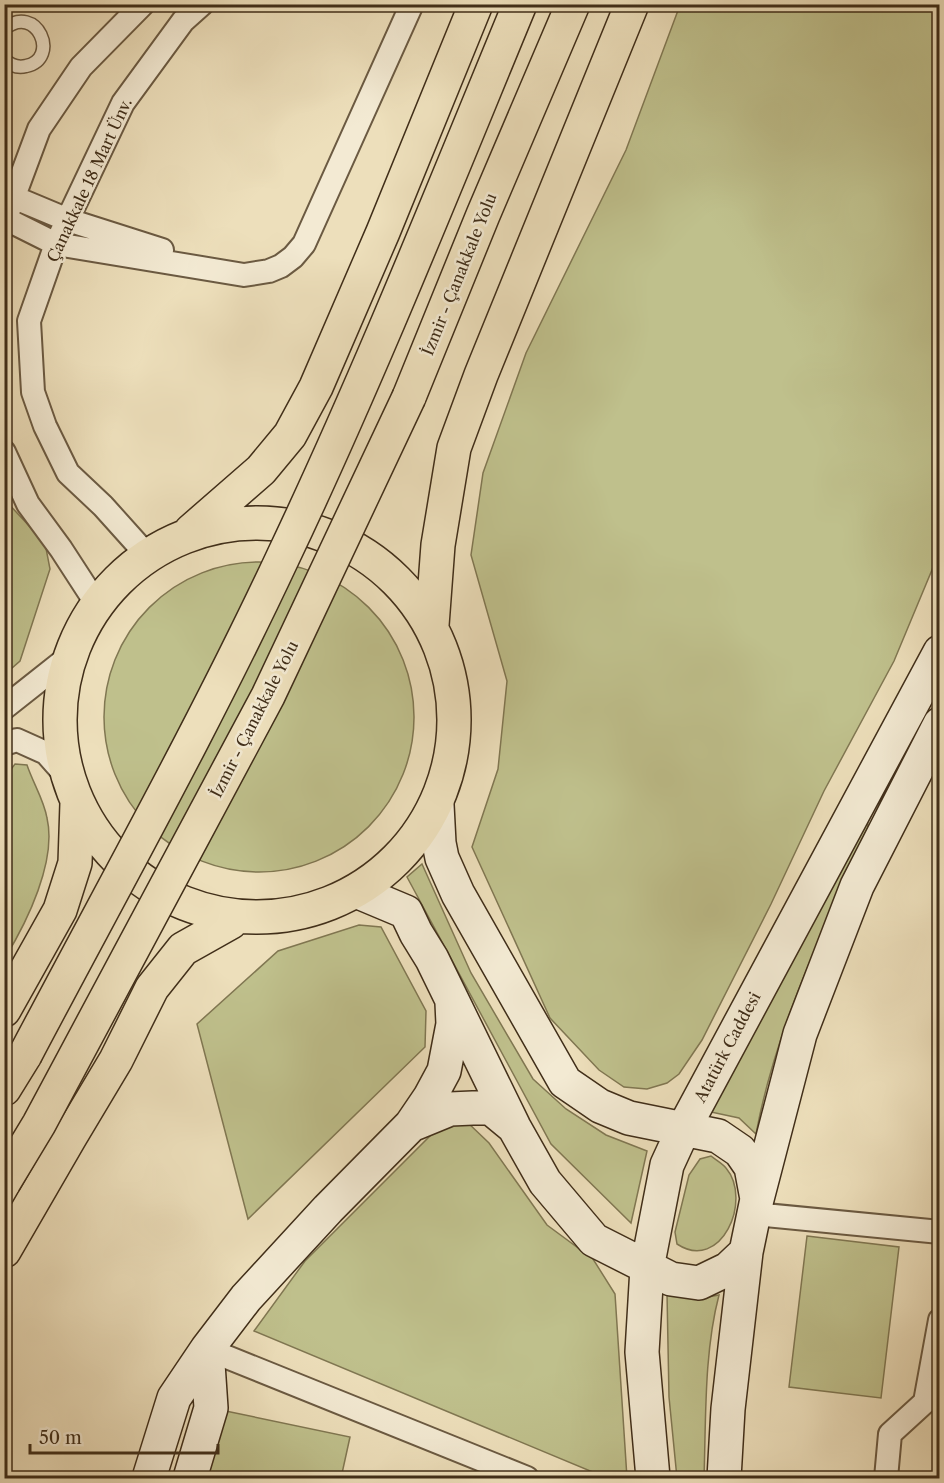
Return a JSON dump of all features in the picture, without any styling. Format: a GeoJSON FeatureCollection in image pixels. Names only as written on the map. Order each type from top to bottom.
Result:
{"type":"FeatureCollection","features":[{"type":"Feature","properties":{"kind":"highway"},"geometry":{"type":"LineString","coordinates":[[4,1010],[60,910],[75,862],[73,791],[59,731],[66,659],[98,606],[121,576],[147,555],[191,531],[261,470],[290,435],[316,387],[383,232],[476,4]]}},
{"type":"Feature","properties":{"kind":"highway"},"geometry":{"type":"LineString","coordinates":[[4,1089],[25,1055],[224,678],[282,559],[354,404],[520,4]]}},
{"type":"Feature","properties":{"kind":"highway","name":"İzmir - Çanakkale Yolu"},"geometry":{"type":"LineString","coordinates":[[4,1182],[39,1124],[268,696],[409,397],[483,214],[573,4]]}},
{"type":"Feature","properties":{"kind":"highway"},"geometry":{"type":"LineString","coordinates":[[432,625],[438,545],[454,448],[490,353],[632,4]]}},
{"type":"Feature","properties":{"kind":"highway"},"geometry":{"type":"LineString","coordinates":[[4,1251],[116,1060],[152,988],[183,948],[231,922],[274,918],[318,908],[356,891],[403,854],[437,805],[454,745],[453,683],[432,625],[397,579],[349,544],[294,526],[236,523],[191,531]]}},
{"type":"Feature","properties":{"kind":"highway"},"geometry":{"type":"LineString","coordinates":[[73,791],[111,854],[159,892],[231,922]]}},
{"type":"Feature","properties":{"kind":"main road","name":"Atatürk Caddesi"},"geometry":{"type":"LineString","coordinates":[[653,1479],[642,1352],[647,1268],[667,1165],[684,1128],[939,652]]}},
{"type":"Feature","properties":{"kind":"main road"},"geometry":{"type":"LineString","coordinates":[[724,1479],[729,1408],[746,1252],[800,1034],[856,886],[939,724]]}},
{"type":"Feature","properties":{"kind":"main road"},"geometry":{"type":"LineString","coordinates":[[437,805],[442,858],[458,894],[565,1082],[600,1106],[629,1118],[718,1136],[740,1151],[750,1167],[756,1206]]}},
{"type":"Feature","properties":{"kind":"main road"},"geometry":{"type":"LineString","coordinates":[[356,891],[406,912],[514,1127],[545,1182],[594,1240],[671,1279],[699,1283],[728,1269],[746,1252]]}},
{"type":"Feature","properties":{"kind":"main road"},"geometry":{"type":"LineString","coordinates":[[149,1479],[174,1398],[207,1349],[254,1290],[328,1209],[411,1125],[430,1097],[444,1071],[453,1024],[452,1001]]}},
{"type":"Feature","properties":{"kind":"main road"},"geometry":{"type":"LineString","coordinates":[[411,1125],[450,1109],[491,1108],[514,1127]]}},
{"type":"Feature","properties":{"kind":"main road"},"geometry":{"type":"LineString","coordinates":[[190,1479],[211,1408],[207,1349]]}},
{"type":"Feature","properties":{"kind":"street"},"geometry":{"type":"LineString","coordinates":[[143,4],[81,67],[39,129],[9,195],[5,220],[56,244],[244,275],[269,271],[281,266],[304,244],[412,4]]}},
{"type":"Feature","properties":{"kind":"street","name":"Çanakkale 18 Mart Ünv."},"geometry":{"type":"LineString","coordinates":[[147,555],[103,506],[68,473],[45,426],[33,392],[29,321],[56,244],[123,103],[183,21],[202,4]]}},
{"type":"Feature","properties":{"kind":"street"},"geometry":{"type":"LineString","coordinates":[[9,195],[68,220],[232,273]]}},
{"type":"Feature","properties":{"kind":"street"},"geometry":{"type":"LineString","coordinates":[[4,452],[26,500],[98,606]]}},
{"type":"Feature","properties":{"kind":"street"},"geometry":{"type":"LineString","coordinates":[[4,708],[66,659]]}},
{"type":"Feature","properties":{"kind":"street"},"geometry":{"type":"LineString","coordinates":[[4,744],[17,740],[46,753],[73,791]]}},
{"type":"Feature","properties":{"kind":"street"},"geometry":{"type":"LineString","coordinates":[[756,1206],[939,1232]]}},
{"type":"Feature","properties":{"kind":"street"},"geometry":{"type":"LineString","coordinates":[[886,1479],[890,1434],[925,1402],[939,1320]]}},
{"type":"Feature","properties":{"kind":"street"},"geometry":{"type":"LineString","coordinates":[[207,1349],[527,1479]]}},
{"type":"Feature","properties":{"kind":"lane"},"geometry":{"type":"LineString","coordinates":[[4,29],[17,22],[25,22],[38,29],[44,42],[40,57],[29,66],[22,67],[6,63]]}},
{"type":"Feature","properties":{"kind":"lane"},"geometry":{"type":"LineString","coordinates":[[4,481],[26,500]]}},
{"type":"Feature","properties":{"kind":"green space"},"geometry":{"type":"Polygon","coordinates":[[[680,5],[939,5],[939,553],[894,661],[824,791],[771,904],[702,1040],[679,1074],[667,1083],[647,1089],[624,1087],[599,1070],[550,1018],[472,847],[498,769],[507,681],[471,555],[483,473],[526,353],[626,150],[680,5]]]}},
{"type":"Feature","properties":{"kind":"green space"},"geometry":{"type":"Polygon","coordinates":[[[5,500],[45,543],[50,569],[20,661],[5,674],[5,500]]]}},
{"type":"Feature","properties":{"kind":"green space"},"geometry":{"type":"Polygon","coordinates":[[[244,562],[274,562],[304,568],[332,580],[358,597],[379,618],[396,644],[408,672],[414,702],[414,732],[403,776],[388,803],[369,827],[345,846],[318,861],[274,872],[244,872],[214,866],[186,854],[160,837],[139,816],[122,790],[110,762],[104,732],[104,702],[110,672],[122,644],[139,618],[160,597],[186,580],[214,568],[244,562]]]}},
{"type":"Feature","properties":{"kind":"green space"},"geometry":{"type":"Polygon","coordinates":[[[15,764],[27,765],[43,805],[49,835],[48,853],[38,891],[5,958],[5,777],[15,764]]]}},
{"type":"Feature","properties":{"kind":"green space"},"geometry":{"type":"Polygon","coordinates":[[[867,816],[868,827],[789,1016],[765,1094],[756,1134],[739,1118],[711,1112],[867,816]]]}},
{"type":"Feature","properties":{"kind":"green space"},"geometry":{"type":"Polygon","coordinates":[[[422,864],[471,973],[533,1079],[566,1109],[606,1135],[647,1151],[631,1223],[551,1144],[407,877],[422,864]]]}},
{"type":"Feature","properties":{"kind":"green space"},"geometry":{"type":"Polygon","coordinates":[[[359,925],[381,927],[426,1011],[425,1047],[248,1219],[197,1024],[278,951],[359,925]]]}},
{"type":"Feature","properties":{"kind":"green space"},"geometry":{"type":"Polygon","coordinates":[[[466,1121],[489,1143],[547,1225],[593,1259],[615,1294],[627,1478],[607,1478],[254,1331],[305,1261],[437,1129],[466,1121]]]}},
{"type":"Feature","properties":{"kind":"green space"},"geometry":{"type":"Polygon","coordinates":[[[711,1156],[726,1168],[733,1182],[736,1197],[734,1214],[728,1229],[719,1241],[707,1249],[693,1250],[677,1244],[675,1232],[689,1175],[700,1159],[711,1156]]]}},
{"type":"Feature","properties":{"kind":"green space"},"geometry":{"type":"Polygon","coordinates":[[[807,1236],[899,1247],[881,1398],[789,1387],[807,1236]]]}},
{"type":"Feature","properties":{"kind":"green space"},"geometry":{"type":"Polygon","coordinates":[[[667,1293],[702,1298],[719,1295],[708,1362],[704,1478],[677,1478],[669,1397],[667,1293]]]}},
{"type":"Feature","properties":{"kind":"green space"},"geometry":{"type":"Polygon","coordinates":[[[216,1409],[350,1437],[341,1478],[203,1478],[216,1409]]]}}]}
